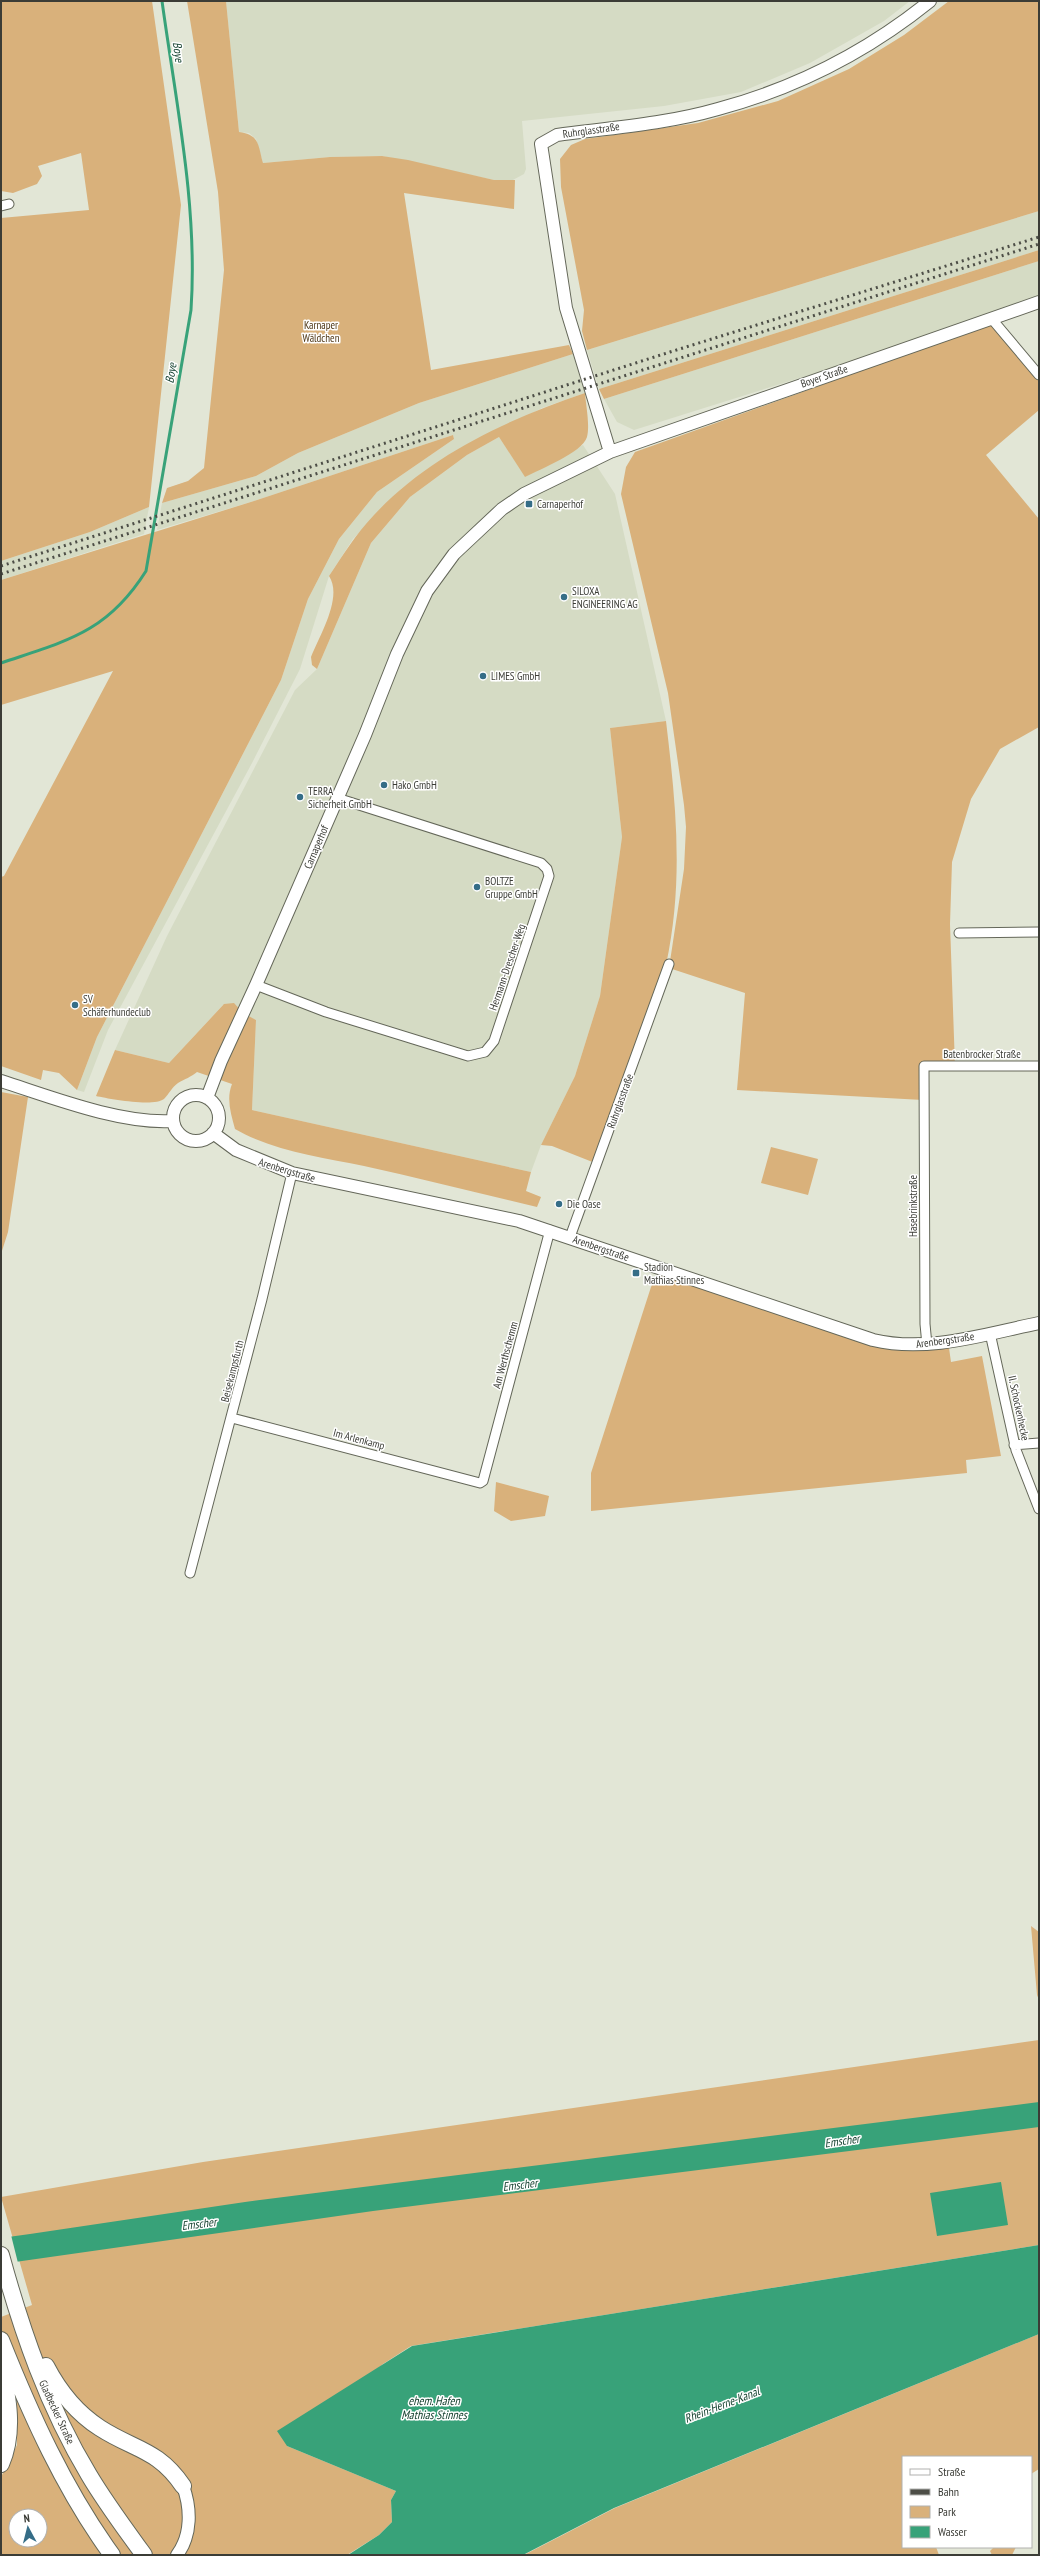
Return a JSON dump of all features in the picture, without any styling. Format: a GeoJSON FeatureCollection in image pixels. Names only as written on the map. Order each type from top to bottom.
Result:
{"type":"FeatureCollection","features":[{"type":"Feature","properties":{"kind":"highway","name":"Gladbecker Straße"},"geometry":{"type":"LineString","coordinates":[[1,2255],[37,2369],[54,2409],[89,2476],[144,2555]]}},
{"type":"Feature","properties":{"kind":"highway"},"geometry":{"type":"LineString","coordinates":[[9,2284],[46,2367],[70,2403],[100,2428],[158,2457],[172,2469],[183,2486]]}},
{"type":"Feature","properties":{"kind":"highway","name":"Gladbecker Straße"},"geometry":{"type":"LineString","coordinates":[[1,2340],[51,2454],[84,2513],[112,2555]]}},
{"type":"Feature","properties":{"kind":"highway"},"geometry":{"type":"LineString","coordinates":[[1,2364],[9,2424],[7,2445],[1,2464]]}},
{"type":"Feature","properties":{"kind":"street","name":"Ruhrglasstraße"},"geometry":{"type":"LineString","coordinates":[[610,452],[566,308],[541,144],[557,135],[682,117],[764,95],[843,60],[910,17],[930,1]]}},
{"type":"Feature","properties":{"kind":"street","name":"Boyer Straße"},"geometry":{"type":"LineString","coordinates":[[610,452],[1039,302]]}},
{"type":"Feature","properties":{"kind":"street"},"geometry":{"type":"LineString","coordinates":[[991,318],[1039,375]]}},
{"type":"Feature","properties":{"kind":"street","name":"Carnaperhof"},"geometry":{"type":"LineString","coordinates":[[207,1098],[221,1061],[256,985],[337,798],[405,636],[427,591],[454,554],[502,509],[524,494],[610,452]]}},
{"type":"Feature","properties":{"kind":"street","name":"Hermann-Drescher-Weg"},"geometry":{"type":"LineString","coordinates":[[256,985],[326,1012],[468,1056],[486,1052],[494,1042],[532,932],[549,876],[547,869],[542,863],[337,798]]}},
{"type":"Feature","properties":{"kind":"street"},"geometry":{"type":"LineString","coordinates":[[959,933],[1039,932]]}},
{"type":"Feature","properties":{"kind":"street","name":"Ruhrglasstraße"},"geometry":{"type":"LineString","coordinates":[[570,1237],[669,964]]}},
{"type":"Feature","properties":{"kind":"street","name":"Batenbrocker Straße"},"geometry":{"type":"LineString","coordinates":[[924,1066],[1039,1066]]}},
{"type":"Feature","properties":{"kind":"street","name":"Hasebrinkstraße"},"geometry":{"type":"LineString","coordinates":[[924,1066],[925,1324],[927,1344]]}},
{"type":"Feature","properties":{"kind":"street"},"geometry":{"type":"LineString","coordinates":[[1,1081],[130,1118],[150,1122],[172,1121]]}},
{"type":"Feature","properties":{"kind":"street"},"geometry":{"type":"LineString","coordinates":[[195,1095],[207,1098],[213,1103],[218,1114],[218,1122],[213,1133],[202,1140],[190,1140],[178,1133],[172,1121],[174,1108],[182,1099],[195,1095]]}},
{"type":"Feature","properties":{"kind":"street","name":"Arenbergstraße"},"geometry":{"type":"LineString","coordinates":[[213,1133],[236,1150],[292,1173],[488,1213],[550,1230],[873,1340],[902,1345],[927,1344],[1039,1323]]}},
{"type":"Feature","properties":{"kind":"street","name":"Beisekampsfurth"},"geometry":{"type":"LineString","coordinates":[[190,1573],[232,1418],[292,1173]]}},
{"type":"Feature","properties":{"kind":"street","name":"Am Werthschemm"},"geometry":{"type":"LineString","coordinates":[[480,1483],[483,1481],[501,1416],[550,1230]]}},
{"type":"Feature","properties":{"kind":"street","name":"II. Schockenhecke"},"geometry":{"type":"LineString","coordinates":[[990,1333],[1014,1445],[1039,1509]]}},
{"type":"Feature","properties":{"kind":"street","name":"Im Arlenkamp"},"geometry":{"type":"LineString","coordinates":[[232,1418],[480,1483]]}},
{"type":"Feature","properties":{"kind":"street"},"geometry":{"type":"LineString","coordinates":[[1014,1445],[1039,1443]]}},
{"type":"Feature","properties":{"kind":"street"},"geometry":{"type":"LineString","coordinates":[[177,2555],[185,2540],[189,2518],[188,2501],[183,2486]]}},
{"type":"Feature","properties":{"kind":"shaded area"},"geometry":{"type":"Polygon","coordinates":[[[226,1],[910,1],[884,21],[810,63],[741,92],[664,106],[522,121],[526,169],[524,174],[511,181],[494,180],[382,156],[330,157],[263,163],[256,139],[249,133],[239,132],[226,1]]]}},
{"type":"Feature","properties":{"kind":"shaded area"},"geometry":{"type":"Polygon","coordinates":[[[1039,211],[1039,250],[599,389],[587,350],[1039,211]]]}},
{"type":"Feature","properties":{"kind":"shaded area"},"geometry":{"type":"Polygon","coordinates":[[[1039,261],[1039,301],[991,318],[634,430],[617,422],[604,399],[1039,261]]]}},
{"type":"Feature","properties":{"kind":"shaded area"},"geometry":{"type":"Polygon","coordinates":[[[573,354],[585,393],[542,408],[435,464],[401,489],[353,539],[329,576],[300,669],[252,763],[108,1030],[84,1092],[77,1090],[97,1037],[281,680],[308,599],[339,539],[377,492],[454,439],[453,435],[254,501],[157,530],[162,503],[256,476],[298,453],[419,403],[573,354]]]}},
{"type":"Feature","properties":{"kind":"shaded area","name":"Carnaperhof"},"geometry":{"type":"Polygon","coordinates":[[[499,437],[525,476],[583,445],[615,494],[666,721],[610,728],[622,837],[600,996],[575,1076],[541,1145],[531,1172],[252,1110],[256,1020],[223,1005],[169,1063],[115,1050],[167,936],[295,690],[317,669],[371,543],[410,497],[467,455],[499,437]]]}},
{"type":"Feature","properties":{"kind":"shaded area"},"geometry":{"type":"Polygon","coordinates":[[[149,507],[144,534],[1,580],[1,561],[90,532],[149,507]]]}},
{"type":"Feature","properties":{"kind":"green space"},"geometry":{"type":"Polygon","coordinates":[[[1,1],[152,1],[181,205],[149,507],[90,532],[1,561],[1,218],[89,210],[81,153],[38,166],[42,176],[37,184],[13,193],[1,191],[1,1]]]}},
{"type":"Feature","properties":{"kind":"green space","name":"Karnaper Wäldchen"},"geometry":{"type":"Polygon","coordinates":[[[187,1],[226,1],[239,132],[246,133],[255,138],[259,146],[263,163],[330,157],[382,156],[408,160],[494,180],[515,180],[514,209],[404,193],[431,370],[569,345],[573,354],[419,403],[298,453],[256,476],[162,503],[167,488],[188,481],[204,468],[224,270],[218,192],[187,1]]]}},
{"type":"Feature","properties":{"kind":"green space"},"geometry":{"type":"Polygon","coordinates":[[[949,1],[1039,1],[1039,211],[587,350],[582,331],[584,310],[561,187],[560,159],[571,145],[585,139],[698,123],[778,101],[849,69],[904,35],[949,1]]]}},
{"type":"Feature","properties":{"kind":"green space"},"geometry":{"type":"Polygon","coordinates":[[[1039,250],[1039,261],[604,399],[599,389],[1039,250]]]}},
{"type":"Feature","properties":{"kind":"green space"},"geometry":{"type":"Polygon","coordinates":[[[991,318],[1039,375],[1039,410],[986,455],[1039,519],[1039,727],[1000,749],[971,799],[952,862],[950,924],[955,1066],[924,1065],[923,1100],[737,1090],[745,993],[669,968],[684,869],[686,827],[668,693],[621,494],[626,467],[635,452],[819,386],[991,318]]]}},
{"type":"Feature","properties":{"kind":"green space"},"geometry":{"type":"Polygon","coordinates":[[[585,393],[588,421],[587,437],[584,443],[569,455],[525,477],[499,437],[467,455],[410,497],[371,543],[317,669],[312,665],[311,657],[329,616],[332,605],[333,585],[329,576],[367,522],[374,515],[420,474],[472,441],[527,415],[585,393]]]}},
{"type":"Feature","properties":{"kind":"green space"},"geometry":{"type":"Polygon","coordinates":[[[453,435],[454,439],[377,492],[339,539],[308,599],[281,680],[97,1037],[77,1090],[59,1073],[43,1070],[41,1080],[1,1066],[1,877],[4,876],[113,671],[1,705],[1,580],[254,501],[453,435]]]}},
{"type":"Feature","properties":{"kind":"green space"},"geometry":{"type":"Polygon","coordinates":[[[666,721],[673,783],[677,873],[672,934],[666,965],[595,1163],[552,1146],[541,1145],[575,1076],[600,996],[622,837],[610,728],[666,721]]]}},
{"type":"Feature","properties":{"kind":"green space"},"geometry":{"type":"Polygon","coordinates":[[[234,1003],[243,1013],[256,1020],[252,1110],[531,1172],[526,1191],[541,1197],[537,1207],[281,1148],[265,1143],[235,1129],[229,1101],[232,1084],[197,1072],[174,1086],[164,1099],[159,1101],[131,1102],[96,1096],[115,1050],[169,1063],[224,1004],[234,1003]]]}},
{"type":"Feature","properties":{"kind":"green space"},"geometry":{"type":"Polygon","coordinates":[[[1,1092],[28,1097],[8,1232],[1,1254],[1,1092]]]}},
{"type":"Feature","properties":{"kind":"green space"},"geometry":{"type":"Polygon","coordinates":[[[771,1147],[818,1159],[808,1195],[761,1183],[771,1147]]]}},
{"type":"Feature","properties":{"kind":"green space"},"geometry":{"type":"Polygon","coordinates":[[[661,1269],[873,1340],[948,1341],[951,1362],[982,1356],[1001,1456],[966,1460],[967,1473],[591,1511],[591,1473],[651,1287],[661,1269]]]}},
{"type":"Feature","properties":{"kind":"green space"},"geometry":{"type":"Polygon","coordinates":[[[496,1482],[549,1496],[545,1516],[511,1521],[494,1511],[496,1482]]]}},
{"type":"Feature","properties":{"kind":"green space"},"geometry":{"type":"Polygon","coordinates":[[[1031,1926],[1039,1932],[1039,2000],[1037,1995],[1031,1926]]]}},
{"type":"Feature","properties":{"kind":"green space"},"geometry":{"type":"Polygon","coordinates":[[[1039,2040],[1039,2245],[411,2346],[383,2364],[287,2446],[396,2491],[391,2500],[392,2522],[379,2535],[347,2555],[1,2555],[1,2477],[17,2445],[17,2402],[1,2339],[1,2317],[32,2305],[1,2197],[203,2162],[1039,2040]]]}},
{"type":"Feature","properties":{"kind":"green space"},"geometry":{"type":"Polygon","coordinates":[[[1039,2334],[1039,2469],[1032,2473],[1032,2456],[902,2456],[902,2548],[936,2548],[939,2555],[524,2555],[615,2508],[1039,2334]]]}},
{"type":"Feature","properties":{"kind":"green space"},"geometry":{"type":"Polygon","coordinates":[[[993,2548],[1016,2548],[1012,2555],[992,2555],[990,2551],[993,2548]]]}},
{"type":"Feature","properties":{"kind":"water","name":"Emscher"},"geometry":{"type":"Polygon","coordinates":[[[1039,2102],[1039,2127],[373,2211],[1,2264],[1,2238],[245,2202],[1039,2102]]]}},
{"type":"Feature","properties":{"kind":"water"},"geometry":{"type":"Polygon","coordinates":[[[1001,2182],[1008,2225],[937,2236],[930,2193],[1001,2182]]]}},
{"type":"Feature","properties":{"kind":"water"},"geometry":{"type":"Polygon","coordinates":[[[1039,2245],[1039,2334],[614,2508],[523,2555],[348,2555],[379,2535],[392,2522],[391,2500],[396,2491],[287,2446],[277,2431],[412,2346],[1039,2245]]]}},
{"type":"Feature","properties":{"kind":"pier"},"geometry":{"type":"Polygon","coordinates":[[[11,2235],[18,2263],[1,2266],[1,2236],[11,2235]]]}},
{"type":"Feature","properties":{"kind":"waterway","name":"Boye"},"geometry":{"type":"LineString","coordinates":[[1,663],[65,641],[100,622],[131,592],[146,571],[191,310],[192,271],[189,194],[162,1]]}},
{"type":"Feature","properties":{"kind":"railway"},"geometry":{"type":"LineString","coordinates":[[1,566],[670,352],[1039,237]]}},
{"type":"Feature","properties":{"kind":"railway"},"geometry":{"type":"LineString","coordinates":[[1,574],[1039,244]]}},
{"type":"Feature","properties":{"kind":"place","name":"Carnaperhof"},"geometry":{"type":"Point","coordinates":[529,504]}},
{"type":"Feature","properties":{"kind":"place","name":"SILOXA ENGINEERING AG"},"geometry":{"type":"Point","coordinates":[564,597]}},
{"type":"Feature","properties":{"kind":"place","name":"LIMES GmbH"},"geometry":{"type":"Point","coordinates":[483,676]}},
{"type":"Feature","properties":{"kind":"place","name":"Hako GmbH"},"geometry":{"type":"Point","coordinates":[384,785]}},
{"type":"Feature","properties":{"kind":"place","name":"TERRA Sicherheit GmbH"},"geometry":{"type":"Point","coordinates":[300,797]}},
{"type":"Feature","properties":{"kind":"place","name":"BOLTZE Gruppe GmbH"},"geometry":{"type":"Point","coordinates":[477,887]}},
{"type":"Feature","properties":{"kind":"place","name":"SV Schäferhundeclub"},"geometry":{"type":"Point","coordinates":[75,1005]}},
{"type":"Feature","properties":{"kind":"place","name":"Die Oase"},"geometry":{"type":"Point","coordinates":[559,1204]}},
{"type":"Feature","properties":{"kind":"place","name":"Stadion Mathias Stinnes"},"geometry":{"type":"Point","coordinates":[636,1273]}},
{"type":"Feature","properties":{"kind":"water label","name":"Rhein-Herne-Kanal"},"geometry":{"type":"Point","coordinates":[722,2405]}},
{"type":"Feature","properties":{"kind":"water label","name":"ehem. Hafen Mathias Stinnes"},"geometry":{"type":"Point","coordinates":[434,2408]}}]}
